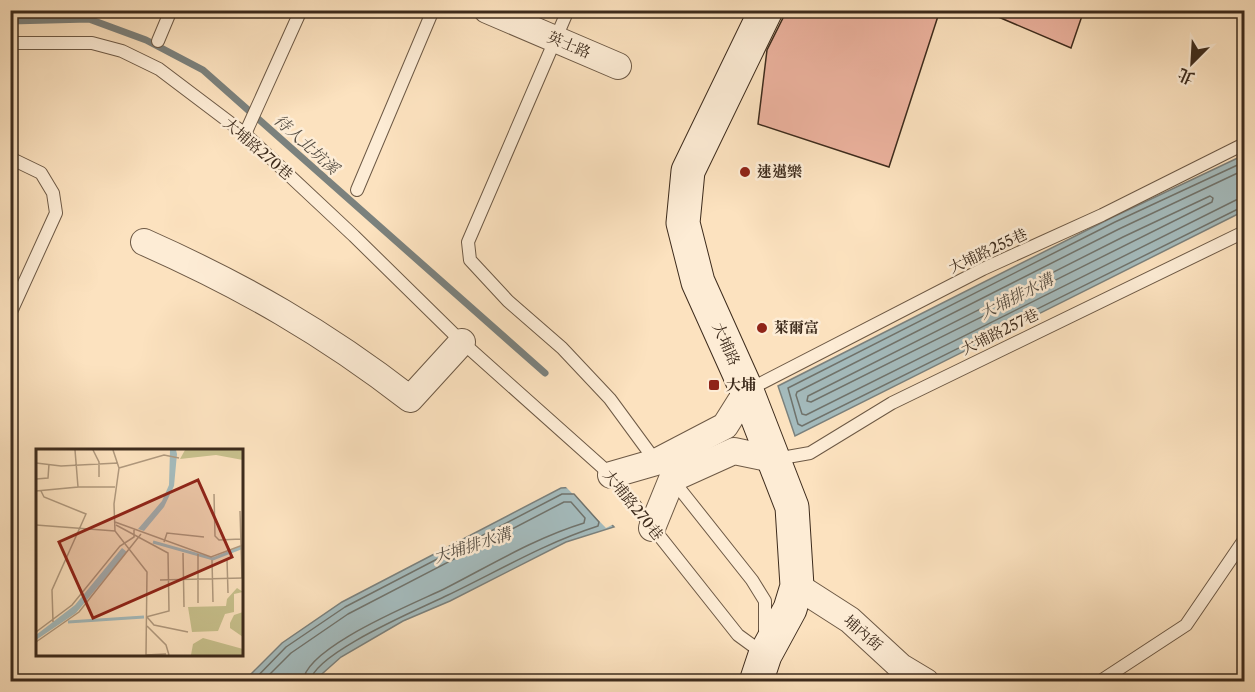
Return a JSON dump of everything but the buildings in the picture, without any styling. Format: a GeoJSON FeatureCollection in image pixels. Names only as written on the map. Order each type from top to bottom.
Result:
{"type":"FeatureCollection","features":[{"type":"Feature","properties":{"kind":"main road","name":"大埔路"},"geometry":{"type":"LineString","coordinates":[[761,668],[790,609],[797,586],[792,507],[771,459],[747,391],[698,282],[683,223],[688,171],[766,10]]}},
{"type":"Feature","properties":{"kind":"street","name":"英士路"},"geometry":{"type":"LineString","coordinates":[[487,10],[618,66]]}},
{"type":"Feature","properties":{"kind":"street"},"geometry":{"type":"LineString","coordinates":[[144,242],[209,271],[309,326],[353,355],[410,399],[462,342]]}},
{"type":"Feature","properties":{"kind":"street"},"geometry":{"type":"LineString","coordinates":[[652,528],[664,470],[725,426],[747,391]]}},
{"type":"Feature","properties":{"kind":"street"},"geometry":{"type":"LineString","coordinates":[[611,475],[664,470],[734,451],[771,459]]}},
{"type":"Feature","properties":{"kind":"street","name":"埔內街"},"geometry":{"type":"LineString","coordinates":[[797,586],[850,620],[901,667],[926,681]]}},
{"type":"Feature","properties":{"kind":"lane"},"geometry":{"type":"LineString","coordinates":[[158,41],[171,10]]}},
{"type":"Feature","properties":{"kind":"lane"},"geometry":{"type":"LineString","coordinates":[[245,135],[260,106],[301,10]]}},
{"type":"Feature","properties":{"kind":"lane"},"geometry":{"type":"LineString","coordinates":[[357,190],[433,10]]}},
{"type":"Feature","properties":{"kind":"lane"},"geometry":{"type":"LineString","coordinates":[[568,10],[468,242],[470,260],[508,300],[562,348],[610,399],[752,580],[765,601],[761,668]]}},
{"type":"Feature","properties":{"kind":"lane","name":"大埔路270巷"},"geometry":{"type":"LineString","coordinates":[[10,43],[92,43],[122,51],[159,69],[245,135],[354,236],[462,342],[611,475],[738,635],[761,668]]}},
{"type":"Feature","properties":{"kind":"lane","name":"大埔路255巷"},"geometry":{"type":"LineString","coordinates":[[747,391],[983,269],[1102,215],[1245,144]]}},
{"type":"Feature","properties":{"kind":"lane"},"geometry":{"type":"LineString","coordinates":[[10,158],[41,173],[53,193],[56,213],[10,314]]}},
{"type":"Feature","properties":{"kind":"lane","name":"大埔路257巷"},"geometry":{"type":"LineString","coordinates":[[771,459],[810,453],[892,403],[1245,232]]}},
{"type":"Feature","properties":{"kind":"lane"},"geometry":{"type":"LineString","coordinates":[[1099,681],[1186,625],[1245,540]]}},
{"type":"Feature","properties":{"kind":"water","name":"大埔排水溝"},"geometry":{"type":"Polygon","coordinates":[[[1244,155],[1244,211],[795,436],[778,386],[1113,217],[1244,155]]]}},
{"type":"Feature","properties":{"kind":"water","name":"大埔排水溝"},"geometry":{"type":"Polygon","coordinates":[[[576,487],[614,527],[566,542],[450,601],[403,621],[341,657],[314,681],[243,682],[282,643],[342,602],[561,488],[576,487]]]}},
{"type":"Feature","properties":{"kind":"pier"},"geometry":{"type":"Polygon","coordinates":[[[578,485],[614,524],[606,528],[565,486],[578,485]]]}},
{"type":"Feature","properties":{"kind":"waterway","name":"待人北坑溪"},"geometry":{"type":"LineString","coordinates":[[10,21],[89,19],[146,40],[203,70],[545,373]]}},
{"type":"Feature","properties":{"kind":"place","name":"速邁樂"},"geometry":{"type":"Point","coordinates":[745,172]}},
{"type":"Feature","properties":{"kind":"place","name":"萊爾富"},"geometry":{"type":"Point","coordinates":[762,328]}},
{"type":"Feature","properties":{"kind":"place","name":"大埔"},"geometry":{"type":"Point","coordinates":[714,385]}}]}
